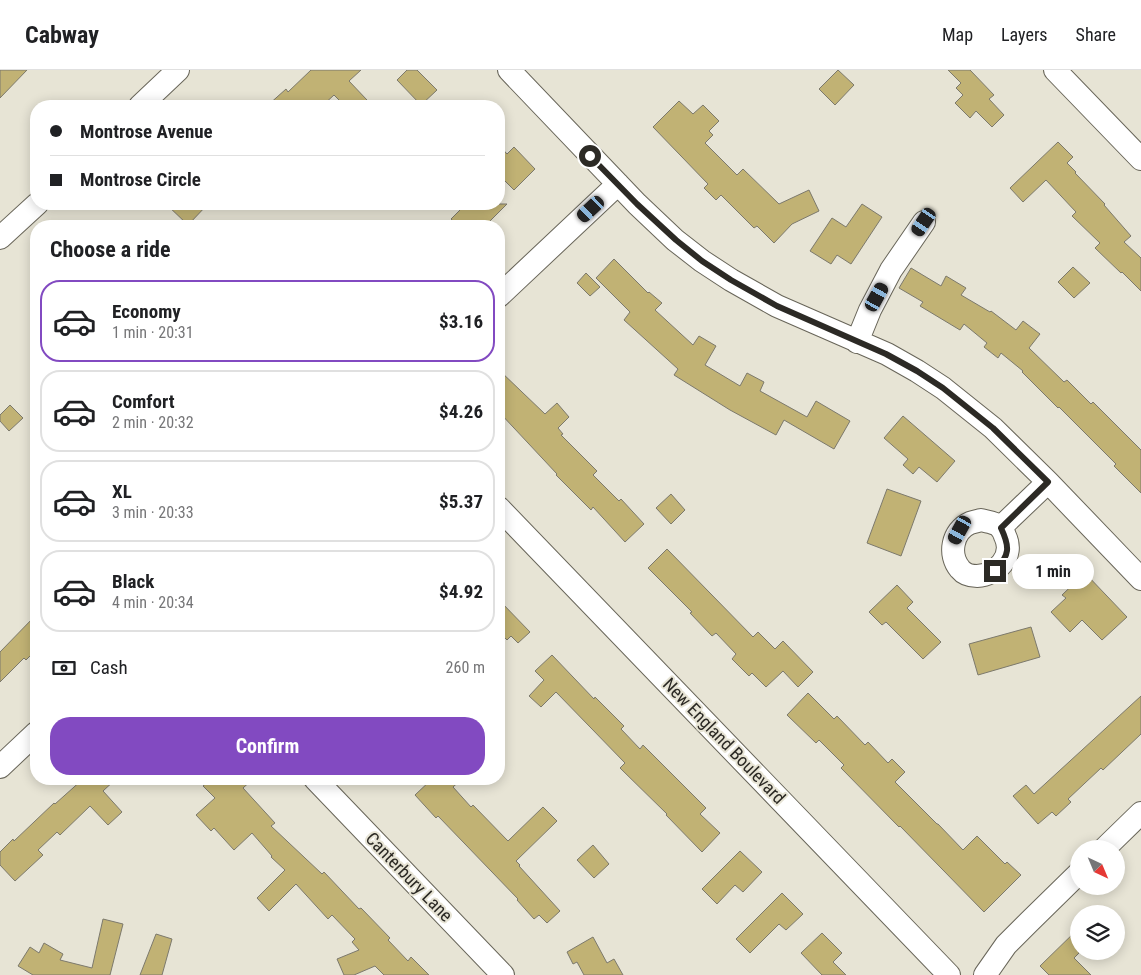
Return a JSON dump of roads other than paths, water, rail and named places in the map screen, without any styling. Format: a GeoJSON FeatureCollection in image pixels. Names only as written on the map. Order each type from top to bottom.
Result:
{"type":"FeatureCollection","features":[{"type":"Feature","properties":{"kind":"street"},"geometry":{"type":"LineString","coordinates":[[146,100],[178,70]]}},
{"type":"Feature","properties":{"kind":"street"},"geometry":{"type":"LineString","coordinates":[[509,70],[618,184],[676,240],[702,261],[777,306],[886,354],[943,388],[993,428],[1141,579]]}},
{"type":"Feature","properties":{"kind":"street"},"geometry":{"type":"LineString","coordinates":[[1055,70],[1141,159]]}},
{"type":"Feature","properties":{"kind":"street"},"geometry":{"type":"LineString","coordinates":[[505,290],[618,184]]}},
{"type":"Feature","properties":{"kind":"street"},"geometry":{"type":"LineString","coordinates":[[0,238],[30,210]]}},
{"type":"Feature","properties":{"kind":"street"},"geometry":{"type":"LineString","coordinates":[[857,342],[870,310],[891,270],[924,222]]}},
{"type":"Feature","properties":{"kind":"street"},"geometry":{"type":"LineString","coordinates":[[1001,528],[1048,482]]}},
{"type":"Feature","properties":{"kind":"street","name":"New England Boulevard"},"geometry":{"type":"LineString","coordinates":[[505,514],[949,975]]}},
{"type":"Feature","properties":{"kind":"street"},"geometry":{"type":"LineString","coordinates":[[0,767],[30,739]]}},
{"type":"Feature","properties":{"kind":"street","name":"Canterbury Lane"},"geometry":{"type":"LineString","coordinates":[[321,785],[503,975]]}},
{"type":"Feature","properties":{"kind":"street"},"geometry":{"type":"LineString","coordinates":[[1113,840],[1141,813]]}},
{"type":"Feature","properties":{"kind":"street"},"geometry":{"type":"LineString","coordinates":[[985,975],[1006,945],[1070,882]]}}]}
